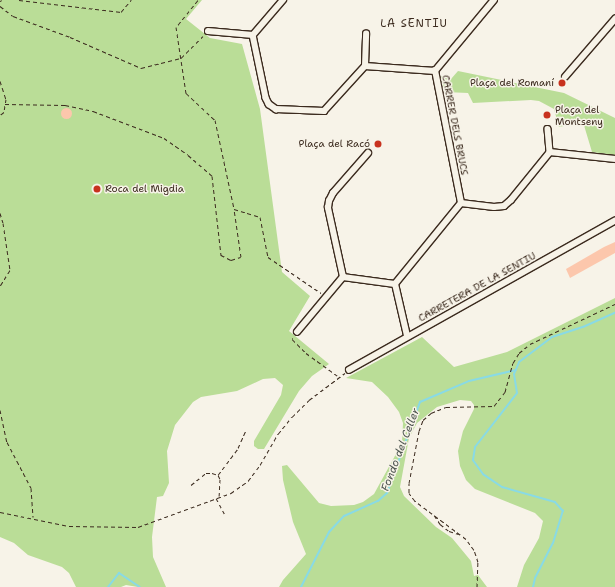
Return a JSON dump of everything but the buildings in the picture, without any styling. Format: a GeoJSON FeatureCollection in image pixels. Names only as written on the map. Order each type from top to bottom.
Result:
{"type":"FeatureCollection","features":[{"type":"Feature","properties":{"kind":"street"},"geometry":{"type":"LineString","coordinates":[[253,35],[283,0]]}},
{"type":"Feature","properties":{"kind":"street","name":"CARRER DELS BRUCS"},"geometry":{"type":"LineString","coordinates":[[461,203],[435,71],[494,0]]}},
{"type":"Feature","properties":{"kind":"street"},"geometry":{"type":"LineString","coordinates":[[565,77],[615,19]]}},
{"type":"Feature","properties":{"kind":"street"},"geometry":{"type":"LineString","coordinates":[[208,31],[253,35]]}},
{"type":"Feature","properties":{"kind":"street"},"geometry":{"type":"LineString","coordinates":[[253,35],[266,98],[269,104],[276,109],[324,111],[365,66],[366,34]]}},
{"type":"Feature","properties":{"kind":"street"},"geometry":{"type":"LineString","coordinates":[[365,66],[435,71]]}},
{"type":"Feature","properties":{"kind":"street"},"geometry":{"type":"LineString","coordinates":[[395,284],[461,203],[494,207],[504,206],[511,200],[550,152],[548,129]]}},
{"type":"Feature","properties":{"kind":"street"},"geometry":{"type":"LineString","coordinates":[[550,152],[615,159]]}},
{"type":"Feature","properties":{"kind":"street"},"geometry":{"type":"LineString","coordinates":[[343,277],[328,208],[329,201],[333,193],[368,153]]}},
{"type":"Feature","properties":{"kind":"street","name":"CARRETERA DE LA SENTIU"},"geometry":{"type":"LineString","coordinates":[[349,370],[406,336],[615,221]]}},
{"type":"Feature","properties":{"kind":"street"},"geometry":{"type":"LineString","coordinates":[[343,277],[395,284]]}},
{"type":"Feature","properties":{"kind":"street"},"geometry":{"type":"LineString","coordinates":[[297,332],[343,277]]}},
{"type":"Feature","properties":{"kind":"street"},"geometry":{"type":"LineString","coordinates":[[395,284],[406,336]]}},
{"type":"Feature","properties":{"kind":"path"},"geometry":{"type":"LineString","coordinates":[[19,0],[120,12],[131,0]]}},
{"type":"Feature","properties":{"kind":"path"},"geometry":{"type":"LineString","coordinates":[[5,104],[65,105],[93,112],[164,138],[188,154],[212,176],[221,255],[231,260],[241,257],[234,208],[215,120],[186,93],[176,26],[198,0]]}},
{"type":"Feature","properties":{"kind":"path"},"geometry":{"type":"LineString","coordinates":[[0,6],[13,16],[70,37],[141,68],[181,58],[208,31]]}},
{"type":"Feature","properties":{"kind":"path"},"geometry":{"type":"LineString","coordinates":[[0,80],[6,99],[4,112],[0,115]]}},
{"type":"Feature","properties":{"kind":"path"},"geometry":{"type":"LineString","coordinates":[[234,208],[260,217],[268,257],[326,297]]}},
{"type":"Feature","properties":{"kind":"path"},"geometry":{"type":"LineString","coordinates":[[0,213],[3,223],[10,270],[0,286]]}},
{"type":"Feature","properties":{"kind":"path"},"geometry":{"type":"LineString","coordinates":[[477,587],[478,562],[474,550],[466,539],[415,501],[409,493],[408,483],[419,431],[423,420],[431,413],[446,407],[494,406],[505,392],[512,364],[519,353],[537,341],[615,304]]}},
{"type":"Feature","properties":{"kind":"path"},"geometry":{"type":"LineString","coordinates":[[297,332],[292,339],[306,353],[339,377]]}},
{"type":"Feature","properties":{"kind":"path"},"geometry":{"type":"LineString","coordinates":[[0,512],[33,517],[69,526],[138,527],[231,492],[248,481],[260,465],[278,434],[292,417],[309,400],[349,370]]}},
{"type":"Feature","properties":{"kind":"path"},"geometry":{"type":"LineString","coordinates":[[0,410],[7,442],[31,488],[33,517]]}},
{"type":"Feature","properties":{"kind":"path"},"geometry":{"type":"LineString","coordinates":[[218,475],[238,448],[246,430]]}},
{"type":"Feature","properties":{"kind":"path"},"geometry":{"type":"LineString","coordinates":[[191,485],[206,473],[218,475]]}},
{"type":"Feature","properties":{"kind":"path"},"geometry":{"type":"LineString","coordinates":[[218,475],[220,479],[218,497]]}},
{"type":"Feature","properties":{"kind":"path"},"geometry":{"type":"LineString","coordinates":[[216,498],[225,515]]}},
{"type":"Feature","properties":{"kind":"path"},"geometry":{"type":"LineString","coordinates":[[433,513],[440,524],[449,531],[460,534]]}},
{"type":"Feature","properties":{"kind":"green space"},"geometry":{"type":"Polygon","coordinates":[[[0,0],[202,0],[186,19],[210,38],[242,44],[260,109],[282,272],[310,296],[289,331],[329,364],[312,376],[299,391],[264,449],[258,449],[254,446],[254,441],[281,395],[283,385],[275,378],[263,379],[237,391],[201,397],[193,402],[175,425],[167,451],[169,483],[163,496],[157,497],[152,537],[153,557],[166,587],[138,587],[126,585],[121,587],[76,587],[69,573],[62,567],[28,555],[14,543],[0,537],[0,0]]]}},
{"type":"Feature","properties":{"kind":"green space"},"geometry":{"type":"Polygon","coordinates":[[[458,71],[564,93],[615,118],[615,155],[592,152],[583,122],[559,127],[554,109],[539,101],[531,100],[473,103],[468,93],[445,92],[441,76],[451,79],[458,71]]]}},
{"type":"Feature","properties":{"kind":"green space"},"geometry":{"type":"Polygon","coordinates":[[[615,298],[615,587],[517,587],[524,565],[539,538],[543,521],[535,513],[475,489],[466,480],[460,466],[458,451],[463,431],[474,409],[474,405],[471,401],[460,400],[437,407],[417,423],[409,438],[400,487],[404,496],[436,527],[452,538],[471,561],[474,576],[478,575],[487,587],[279,587],[283,580],[306,554],[293,522],[283,480],[282,466],[287,465],[319,503],[331,506],[354,505],[363,502],[374,494],[402,443],[403,423],[399,412],[388,397],[372,382],[346,378],[422,337],[454,367],[507,352],[615,298]]]}},
{"type":"Feature","properties":{"kind":"waterway"},"geometry":{"type":"LineString","coordinates":[[533,587],[535,578],[553,543],[563,511],[555,502],[502,487],[483,474],[473,460],[475,447],[517,393],[514,374],[519,362],[552,337],[583,327],[615,313]]}},
{"type":"Feature","properties":{"kind":"waterway","name":"Fondo del Celler"},"geometry":{"type":"LineString","coordinates":[[301,587],[329,532],[344,516],[378,501],[387,493],[420,402],[469,381],[516,370]]}},
{"type":"Feature","properties":{"kind":"waterway","name":"Fondo del Celler"},"geometry":{"type":"LineString","coordinates":[[108,587],[119,573],[140,587]]}},
{"type":"Feature","properties":{"kind":"place","name":"Plaça del Romaní"},"geometry":{"type":"Point","coordinates":[562,83]}},
{"type":"Feature","properties":{"kind":"place","name":"Plaça del Montseny"},"geometry":{"type":"Point","coordinates":[547,115]}},
{"type":"Feature","properties":{"kind":"place","name":"Plaça del Racó"},"geometry":{"type":"Point","coordinates":[378,144]}},
{"type":"Feature","properties":{"kind":"place","name":"Roca del Migdia"},"geometry":{"type":"Point","coordinates":[97,189]}},
{"type":"Feature","properties":{"kind":"district","name":"LA SENTIU"},"geometry":{"type":"Point","coordinates":[414,24]}}]}
